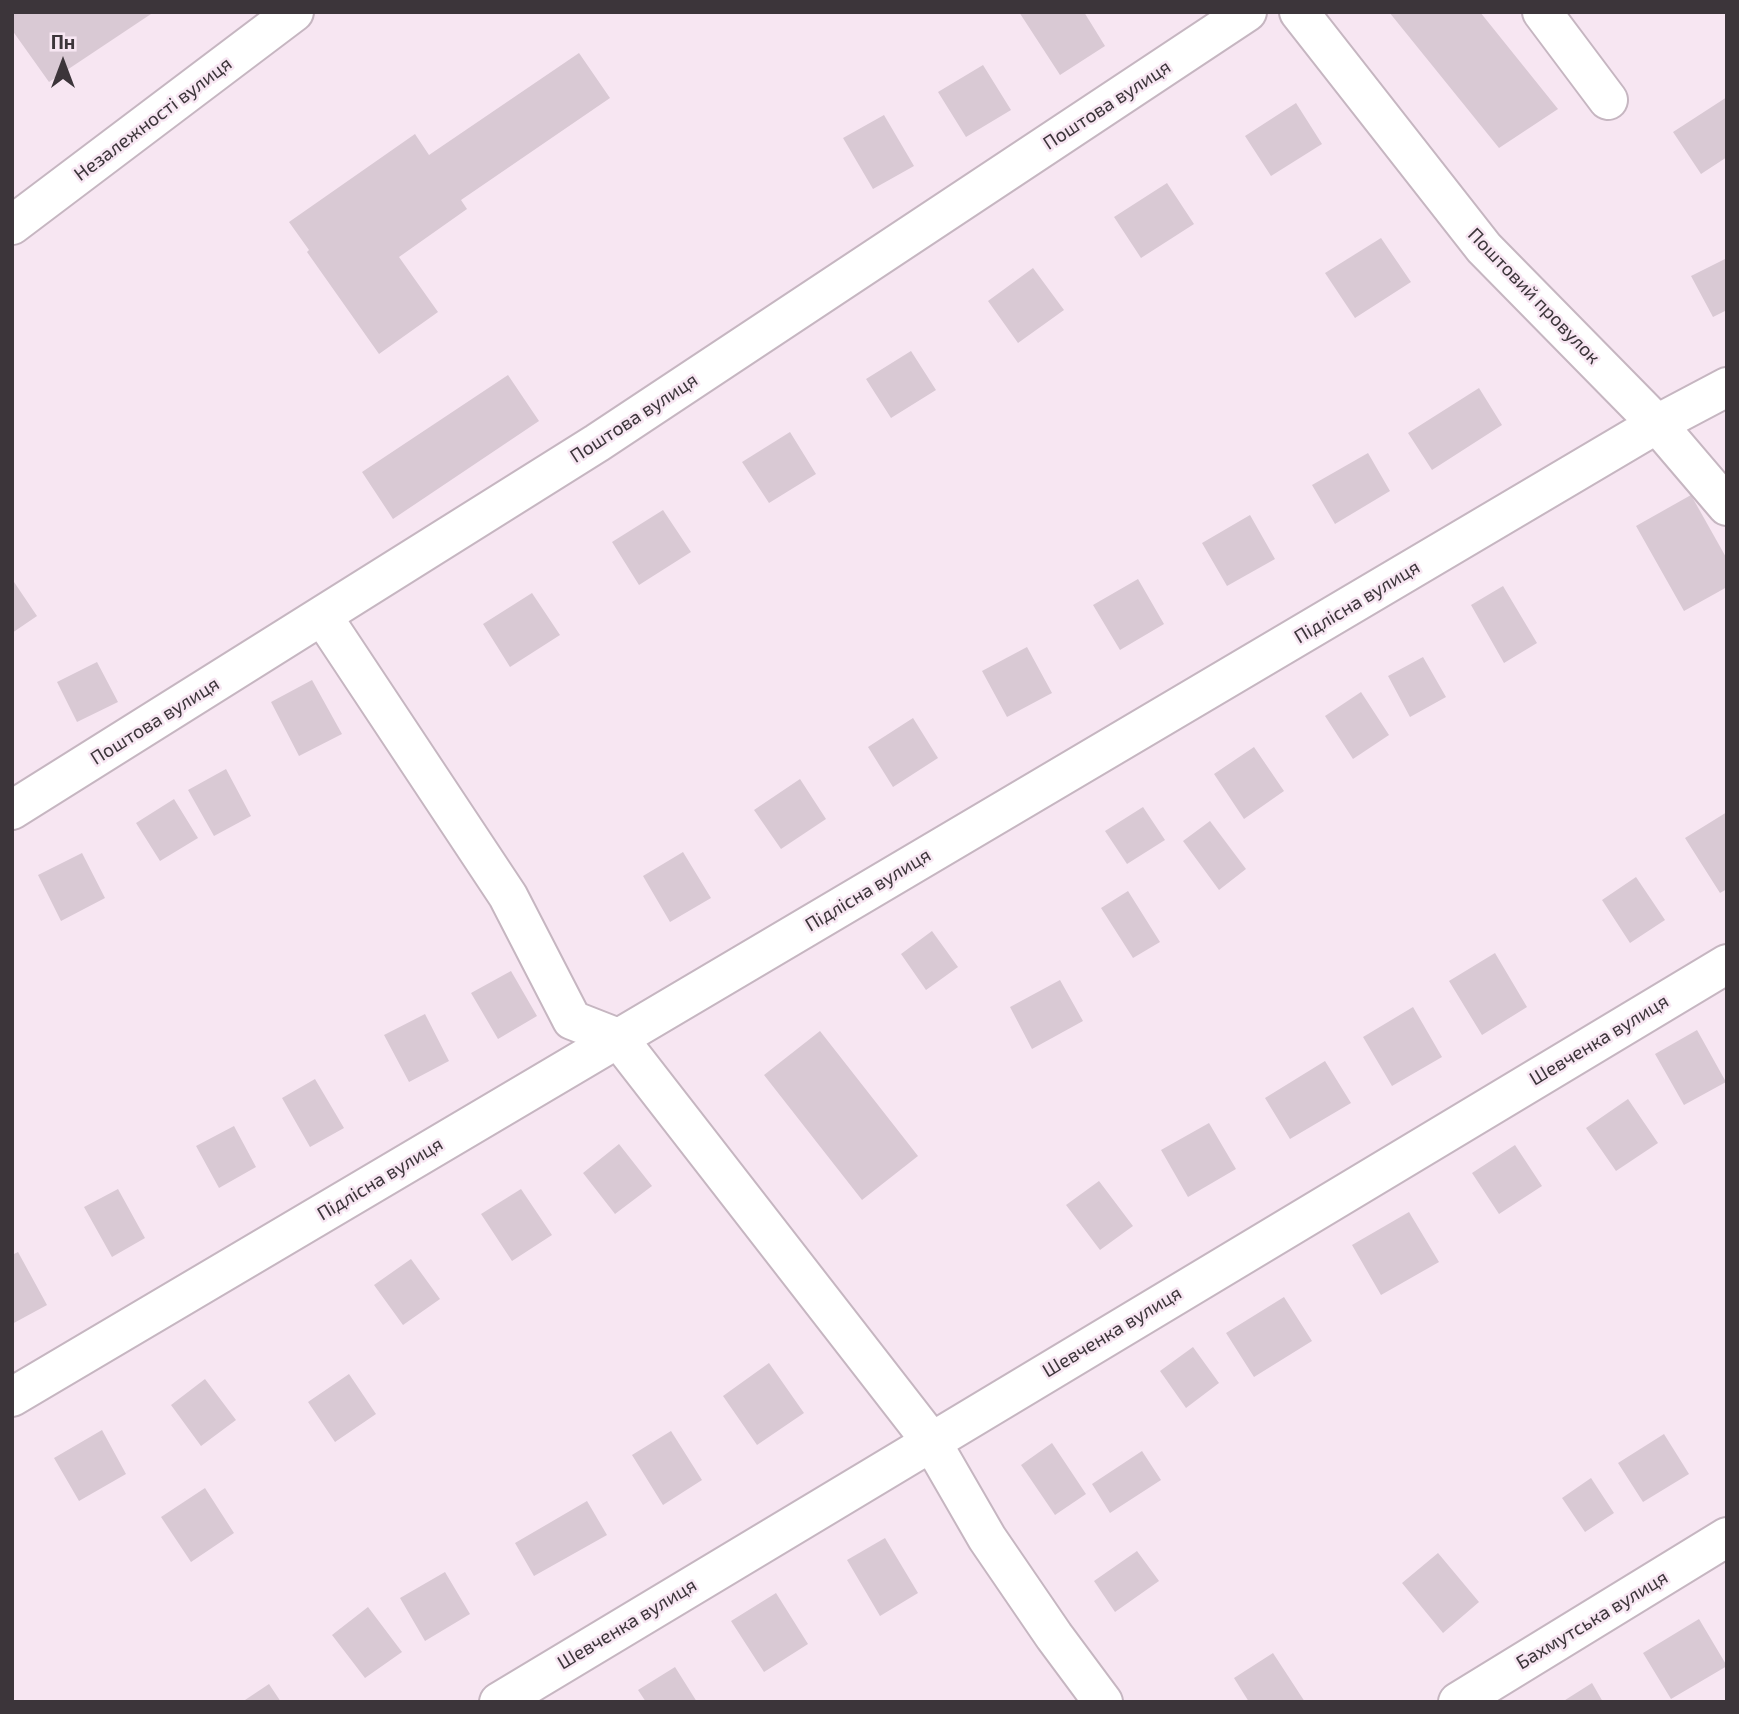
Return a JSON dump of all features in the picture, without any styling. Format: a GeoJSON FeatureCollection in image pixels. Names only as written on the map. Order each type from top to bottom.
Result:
{"type":"FeatureCollection","features":[{"type":"Feature","properties":{"kind":"street","name":"Незалежності вулиця"},"geometry":{"type":"LineString","coordinates":[[12,225],[294,12]]}},
{"type":"Feature","properties":{"kind":"street","name":"Поштова вулиця"},"geometry":{"type":"LineString","coordinates":[[12,810],[597,443],[1247,12]]}},
{"type":"Feature","properties":{"kind":"street","name":"Поштовий провулок"},"geometry":{"type":"LineString","coordinates":[[1299,12],[1484,248],[1657,424],[1727,506]]}},
{"type":"Feature","properties":{"kind":"street"},"geometry":{"type":"LineString","coordinates":[[1542,12],[1608,100]]}},
{"type":"Feature","properties":{"kind":"street","name":"Підлісна вулиця"},"geometry":{"type":"LineString","coordinates":[[12,1397],[1657,424],[1727,387]]}},
{"type":"Feature","properties":{"kind":"street"},"geometry":{"type":"LineString","coordinates":[[323,617],[508,897],[572,1020],[618,1038],[931,1441],[987,1538],[1103,1702]]}},
{"type":"Feature","properties":{"kind":"street","name":"Шевченка вулиця"},"geometry":{"type":"LineString","coordinates":[[499,1702],[1727,964]]}},
{"type":"Feature","properties":{"kind":"street","name":"Бахмутська вулиця"},"geometry":{"type":"LineString","coordinates":[[1458,1702],[1727,1537]]}},
{"type":"Feature","properties":{"kind":"building"},"geometry":{"type":"Polygon","coordinates":[[[12,12],[154,12],[49,82],[12,30],[12,12]]]}},
{"type":"Feature","properties":{"kind":"building"},"geometry":{"type":"Polygon","coordinates":[[[1019,12],[1084,12],[1105,46],[1060,75],[1019,12]]]}},
{"type":"Feature","properties":{"kind":"building"},"geometry":{"type":"Polygon","coordinates":[[[1389,12],[1480,12],[1558,109],[1499,148],[1389,12]]]}},
{"type":"Feature","properties":{"kind":"building"},"geometry":{"type":"Polygon","coordinates":[[[579,53],[610,98],[461,200],[467,209],[399,257],[438,312],[379,354],[289,222],[415,134],[429,155],[579,53]]]}},
{"type":"Feature","properties":{"kind":"building"},"geometry":{"type":"Polygon","coordinates":[[[983,65],[1011,110],[966,137],[938,92],[983,65]]]}},
{"type":"Feature","properties":{"kind":"building"},"geometry":{"type":"Polygon","coordinates":[[[1727,97],[1727,157],[1701,174],[1673,132],[1727,97]]]}},
{"type":"Feature","properties":{"kind":"building"},"geometry":{"type":"Polygon","coordinates":[[[1296,103],[1322,144],[1271,176],[1245,136],[1296,103]]]}},
{"type":"Feature","properties":{"kind":"building"},"geometry":{"type":"Polygon","coordinates":[[[884,115],[914,166],[873,189],[843,138],[884,115]]]}},
{"type":"Feature","properties":{"kind":"building"},"geometry":{"type":"Polygon","coordinates":[[[1167,183],[1194,224],[1141,258],[1114,217],[1167,183]]]}},
{"type":"Feature","properties":{"kind":"building"},"geometry":{"type":"Polygon","coordinates":[[[1381,238],[1411,282],[1355,318],[1325,273],[1381,238]]]}},
{"type":"Feature","properties":{"kind":"building"},"geometry":{"type":"Polygon","coordinates":[[[1727,258],[1727,310],[1713,317],[1691,276],[1727,258]]]}},
{"type":"Feature","properties":{"kind":"building"},"geometry":{"type":"Polygon","coordinates":[[[1033,268],[1064,310],[1018,343],[988,301],[1033,268]]]}},
{"type":"Feature","properties":{"kind":"building"},"geometry":{"type":"Polygon","coordinates":[[[911,351],[936,390],[891,418],[866,379],[911,351]]]}},
{"type":"Feature","properties":{"kind":"building"},"geometry":{"type":"Polygon","coordinates":[[[508,375],[539,421],[393,519],[362,472],[508,375]]]}},
{"type":"Feature","properties":{"kind":"building"},"geometry":{"type":"Polygon","coordinates":[[[1479,388],[1502,425],[1432,470],[1408,433],[1479,388]]]}},
{"type":"Feature","properties":{"kind":"building"},"geometry":{"type":"Polygon","coordinates":[[[790,432],[816,474],[769,503],[742,462],[790,432]]]}},
{"type":"Feature","properties":{"kind":"building"},"geometry":{"type":"Polygon","coordinates":[[[1368,453],[1390,491],[1335,524],[1312,485],[1368,453]]]}},
{"type":"Feature","properties":{"kind":"building"},"geometry":{"type":"Polygon","coordinates":[[[1691,495],[1727,559],[1727,587],[1684,611],[1636,526],[1691,495]]]}},
{"type":"Feature","properties":{"kind":"building"},"geometry":{"type":"Polygon","coordinates":[[[663,510],[691,552],[639,585],[612,542],[663,510]]]}},
{"type":"Feature","properties":{"kind":"building"},"geometry":{"type":"Polygon","coordinates":[[[1250,515],[1275,559],[1227,586],[1202,543],[1250,515]]]}},
{"type":"Feature","properties":{"kind":"building"},"geometry":{"type":"Polygon","coordinates":[[[12,579],[37,616],[12,633],[12,579]]]}},
{"type":"Feature","properties":{"kind":"building"},"geometry":{"type":"Polygon","coordinates":[[[1138,579],[1164,624],[1120,650],[1093,605],[1138,579]]]}},
{"type":"Feature","properties":{"kind":"building"},"geometry":{"type":"Polygon","coordinates":[[[1503,586],[1537,643],[1504,663],[1471,605],[1503,586]]]}},
{"type":"Feature","properties":{"kind":"building"},"geometry":{"type":"Polygon","coordinates":[[[532,593],[560,635],[510,667],[483,624],[532,593]]]}},
{"type":"Feature","properties":{"kind":"building"},"geometry":{"type":"Polygon","coordinates":[[[1027,647],[1052,693],[1007,717],[982,671],[1027,647]]]}},
{"type":"Feature","properties":{"kind":"building"},"geometry":{"type":"Polygon","coordinates":[[[1423,657],[1446,697],[1410,717],[1388,676],[1423,657]]]}},
{"type":"Feature","properties":{"kind":"building"},"geometry":{"type":"Polygon","coordinates":[[[97,662],[118,702],[77,722],[57,682],[97,662]]]}},
{"type":"Feature","properties":{"kind":"building"},"geometry":{"type":"Polygon","coordinates":[[[312,680],[342,734],[299,756],[271,702],[312,680]]]}},
{"type":"Feature","properties":{"kind":"building"},"geometry":{"type":"Polygon","coordinates":[[[1361,692],[1389,735],[1353,759],[1325,716],[1361,692]]]}},
{"type":"Feature","properties":{"kind":"building"},"geometry":{"type":"Polygon","coordinates":[[[913,718],[938,758],[893,787],[868,747],[913,718]]]}},
{"type":"Feature","properties":{"kind":"building"},"geometry":{"type":"Polygon","coordinates":[[[1254,747],[1284,791],[1244,819],[1214,774],[1254,747]]]}},
{"type":"Feature","properties":{"kind":"building"},"geometry":{"type":"Polygon","coordinates":[[[226,769],[251,816],[214,836],[188,790],[226,769]]]}},
{"type":"Feature","properties":{"kind":"building"},"geometry":{"type":"Polygon","coordinates":[[[800,779],[826,819],[781,849],[754,810],[800,779]]]}},
{"type":"Feature","properties":{"kind":"building"},"geometry":{"type":"Polygon","coordinates":[[[174,799],[198,838],[160,861],[136,823],[174,799]]]}},
{"type":"Feature","properties":{"kind":"building"},"geometry":{"type":"Polygon","coordinates":[[[1143,807],[1165,840],[1127,864],[1105,831],[1143,807]]]}},
{"type":"Feature","properties":{"kind":"building"},"geometry":{"type":"Polygon","coordinates":[[[1727,812],[1727,889],[1720,893],[1685,838],[1727,812]]]}},
{"type":"Feature","properties":{"kind":"building"},"geometry":{"type":"Polygon","coordinates":[[[1210,821],[1246,869],[1219,890],[1183,841],[1210,821]]]}},
{"type":"Feature","properties":{"kind":"building"},"geometry":{"type":"Polygon","coordinates":[[[683,852],[711,898],[670,922],[643,876],[683,852]]]}},
{"type":"Feature","properties":{"kind":"building"},"geometry":{"type":"Polygon","coordinates":[[[82,853],[105,898],[61,921],[38,875],[82,853]]]}},
{"type":"Feature","properties":{"kind":"building"},"geometry":{"type":"Polygon","coordinates":[[[1636,877],[1665,920],[1630,943],[1602,900],[1636,877]]]}},
{"type":"Feature","properties":{"kind":"building"},"geometry":{"type":"Polygon","coordinates":[[[1128,891],[1160,942],[1133,958],[1101,908],[1128,891]]]}},
{"type":"Feature","properties":{"kind":"building"},"geometry":{"type":"Polygon","coordinates":[[[932,931],[958,967],[926,990],[901,954],[932,931]]]}},
{"type":"Feature","properties":{"kind":"building"},"geometry":{"type":"Polygon","coordinates":[[[1495,953],[1527,1007],[1482,1035],[1449,981],[1495,953]]]}},
{"type":"Feature","properties":{"kind":"building"},"geometry":{"type":"Polygon","coordinates":[[[511,971],[537,1016],[498,1039],[471,993],[511,971]]]}},
{"type":"Feature","properties":{"kind":"building"},"geometry":{"type":"Polygon","coordinates":[[[1060,980],[1083,1021],[1032,1049],[1010,1007],[1060,980]]]}},
{"type":"Feature","properties":{"kind":"building"},"geometry":{"type":"Polygon","coordinates":[[[1413,1007],[1442,1057],[1392,1086],[1363,1037],[1413,1007]]]}},
{"type":"Feature","properties":{"kind":"building"},"geometry":{"type":"Polygon","coordinates":[[[425,1014],[449,1061],[409,1082],[384,1035],[425,1014]]]}},
{"type":"Feature","properties":{"kind":"building"},"geometry":{"type":"Polygon","coordinates":[[[1697,1030],[1726,1082],[1684,1105],[1655,1054],[1697,1030]]]}},
{"type":"Feature","properties":{"kind":"building"},"geometry":{"type":"Polygon","coordinates":[[[820,1031],[918,1156],[862,1200],[764,1075],[820,1031]]]}},
{"type":"Feature","properties":{"kind":"building"},"geometry":{"type":"Polygon","coordinates":[[[1325,1061],[1351,1103],[1290,1139],[1265,1098],[1325,1061]]]}},
{"type":"Feature","properties":{"kind":"building"},"geometry":{"type":"Polygon","coordinates":[[[315,1079],[344,1128],[310,1147],[282,1098],[315,1079]]]}},
{"type":"Feature","properties":{"kind":"building"},"geometry":{"type":"Polygon","coordinates":[[[1628,1099],[1658,1143],[1616,1171],[1586,1128],[1628,1099]]]}},
{"type":"Feature","properties":{"kind":"building"},"geometry":{"type":"Polygon","coordinates":[[[1209,1123],[1236,1169],[1188,1197],[1161,1150],[1209,1123]]]}},
{"type":"Feature","properties":{"kind":"building"},"geometry":{"type":"Polygon","coordinates":[[[234,1126],[256,1167],[219,1188],[196,1146],[234,1126]]]}},
{"type":"Feature","properties":{"kind":"building"},"geometry":{"type":"Polygon","coordinates":[[[619,1144],[652,1186],[615,1214],[583,1173],[619,1144]]]}},
{"type":"Feature","properties":{"kind":"building"},"geometry":{"type":"Polygon","coordinates":[[[1515,1145],[1542,1186],[1499,1214],[1472,1173],[1515,1145]]]}},
{"type":"Feature","properties":{"kind":"building"},"geometry":{"type":"Polygon","coordinates":[[[1099,1181],[1133,1226],[1100,1250],[1066,1205],[1099,1181]]]}},
{"type":"Feature","properties":{"kind":"building"},"geometry":{"type":"Polygon","coordinates":[[[118,1189],[145,1238],[112,1257],[84,1207],[118,1189]]]}},
{"type":"Feature","properties":{"kind":"building"},"geometry":{"type":"Polygon","coordinates":[[[521,1189],[552,1235],[512,1261],[481,1214],[521,1189]]]}},
{"type":"Feature","properties":{"kind":"building"},"geometry":{"type":"Polygon","coordinates":[[[1409,1212],[1439,1262],[1381,1295],[1352,1245],[1409,1212]]]}},
{"type":"Feature","properties":{"kind":"building"},"geometry":{"type":"Polygon","coordinates":[[[18,1252],[47,1305],[12,1324],[12,1255],[18,1252]]]}},
{"type":"Feature","properties":{"kind":"building"},"geometry":{"type":"Polygon","coordinates":[[[411,1259],[440,1299],[403,1325],[374,1285],[411,1259]]]}},
{"type":"Feature","properties":{"kind":"building"},"geometry":{"type":"Polygon","coordinates":[[[1284,1297],[1312,1341],[1254,1377],[1226,1333],[1284,1297]]]}},
{"type":"Feature","properties":{"kind":"building"},"geometry":{"type":"Polygon","coordinates":[[[1193,1347],[1219,1383],[1186,1408],[1160,1371],[1193,1347]]]}},
{"type":"Feature","properties":{"kind":"building"},"geometry":{"type":"Polygon","coordinates":[[[769,1363],[804,1413],[757,1445],[723,1396],[769,1363]]]}},
{"type":"Feature","properties":{"kind":"building"},"geometry":{"type":"Polygon","coordinates":[[[349,1374],[376,1414],[335,1442],[308,1402],[349,1374]]]}},
{"type":"Feature","properties":{"kind":"building"},"geometry":{"type":"Polygon","coordinates":[[[205,1379],[236,1420],[201,1446],[171,1405],[205,1379]]]}},
{"type":"Feature","properties":{"kind":"building"},"geometry":{"type":"Polygon","coordinates":[[[102,1430],[126,1474],[79,1501],[54,1458],[102,1430]]]}},
{"type":"Feature","properties":{"kind":"building"},"geometry":{"type":"Polygon","coordinates":[[[671,1431],[702,1480],[663,1505],[632,1455],[671,1431]]]}},
{"type":"Feature","properties":{"kind":"building"},"geometry":{"type":"Polygon","coordinates":[[[1664,1434],[1689,1474],[1643,1502],[1618,1463],[1664,1434]]]}},
{"type":"Feature","properties":{"kind":"building"},"geometry":{"type":"Polygon","coordinates":[[[1052,1443],[1086,1494],[1055,1515],[1021,1465],[1052,1443]]]}},
{"type":"Feature","properties":{"kind":"building"},"geometry":{"type":"Polygon","coordinates":[[[1142,1451],[1161,1480],[1110,1513],[1092,1484],[1142,1451]]]}},
{"type":"Feature","properties":{"kind":"building"},"geometry":{"type":"Polygon","coordinates":[[[1591,1478],[1614,1513],[1585,1532],[1562,1498],[1591,1478]]]}},
{"type":"Feature","properties":{"kind":"building"},"geometry":{"type":"Polygon","coordinates":[[[205,1488],[234,1533],[191,1562],[161,1517],[205,1488]]]}},
{"type":"Feature","properties":{"kind":"building"},"geometry":{"type":"Polygon","coordinates":[[[587,1501],[607,1535],[534,1576],[515,1543],[587,1501]]]}},
{"type":"Feature","properties":{"kind":"building"},"geometry":{"type":"Polygon","coordinates":[[[885,1538],[918,1593],[880,1616],[847,1560],[885,1538]]]}},
{"type":"Feature","properties":{"kind":"building"},"geometry":{"type":"Polygon","coordinates":[[[1137,1551],[1159,1581],[1115,1612],[1094,1581],[1137,1551]]]}},
{"type":"Feature","properties":{"kind":"building"},"geometry":{"type":"Polygon","coordinates":[[[1438,1553],[1479,1602],[1443,1633],[1402,1583],[1438,1553]]]}},
{"type":"Feature","properties":{"kind":"building"},"geometry":{"type":"Polygon","coordinates":[[[445,1572],[470,1614],[425,1641],[400,1598],[445,1572]]]}},
{"type":"Feature","properties":{"kind":"building"},"geometry":{"type":"Polygon","coordinates":[[[776,1593],[808,1644],[764,1672],[731,1621],[776,1593]]]}},
{"type":"Feature","properties":{"kind":"building"},"geometry":{"type":"Polygon","coordinates":[[[368,1607],[402,1652],[365,1678],[332,1635],[368,1607]]]}},
{"type":"Feature","properties":{"kind":"building"},"geometry":{"type":"Polygon","coordinates":[[[1699,1619],[1727,1666],[1671,1699],[1643,1653],[1699,1619]]]}},
{"type":"Feature","properties":{"kind":"building"},"geometry":{"type":"Polygon","coordinates":[[[1273,1653],[1305,1702],[1249,1702],[1234,1678],[1273,1653]]]}},
{"type":"Feature","properties":{"kind":"building"},"geometry":{"type":"Polygon","coordinates":[[[675,1667],[697,1702],[646,1702],[638,1690],[675,1667]]]}},
{"type":"Feature","properties":{"kind":"building"},"geometry":{"type":"Polygon","coordinates":[[[1592,1683],[1603,1702],[1562,1702],[1592,1683]]]}},
{"type":"Feature","properties":{"kind":"building"},"geometry":{"type":"Polygon","coordinates":[[[269,1684],[281,1702],[242,1702],[269,1684]]]}}]}
